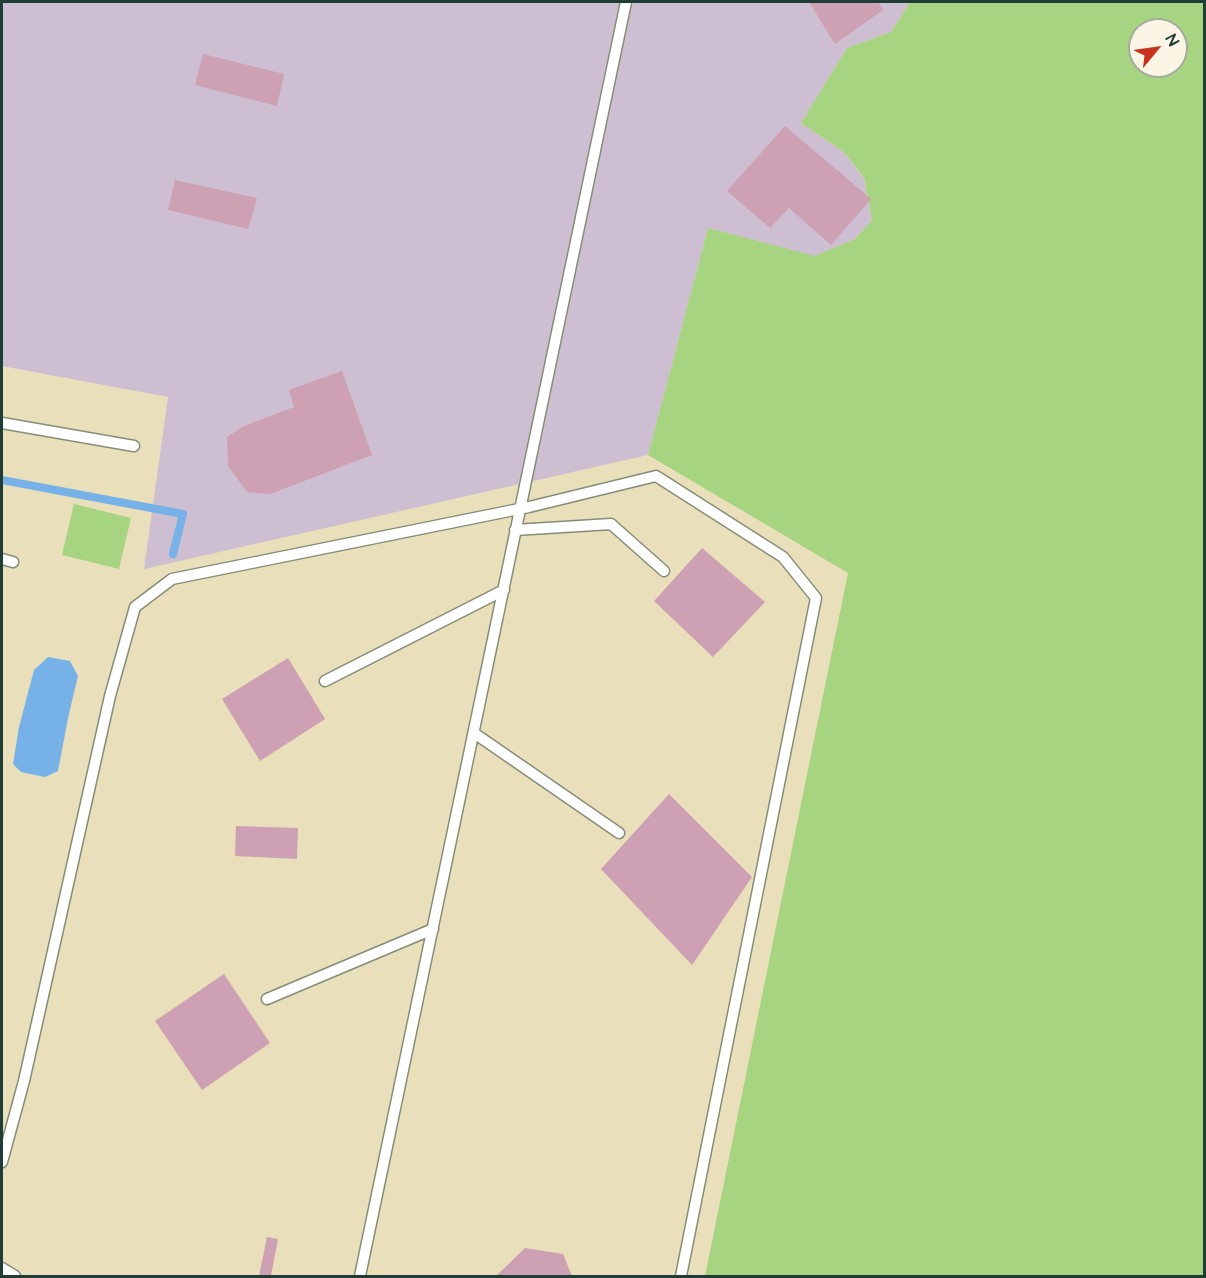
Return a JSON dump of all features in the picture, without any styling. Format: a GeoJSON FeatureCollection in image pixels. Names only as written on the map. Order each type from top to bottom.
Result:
{"type":"FeatureCollection","features":[{"type":"Feature","properties":{"kind":"lane"},"geometry":{"type":"LineString","coordinates":[[360,1276],[626,2]]}},
{"type":"Feature","properties":{"kind":"lane"},"geometry":{"type":"LineString","coordinates":[[2,423],[134,446]]}},
{"type":"Feature","properties":{"kind":"lane"},"geometry":{"type":"LineString","coordinates":[[2,1162],[24,1081],[110,696],[135,607],[172,579],[519,509],[656,476],[783,556],[816,598],[681,1276]]}},
{"type":"Feature","properties":{"kind":"lane"},"geometry":{"type":"LineString","coordinates":[[515,530],[611,524],[664,571]]}},
{"type":"Feature","properties":{"kind":"lane"},"geometry":{"type":"LineString","coordinates":[[2,559],[13,562]]}},
{"type":"Feature","properties":{"kind":"lane"},"geometry":{"type":"LineString","coordinates":[[324,681],[504,590]]}},
{"type":"Feature","properties":{"kind":"lane"},"geometry":{"type":"LineString","coordinates":[[474,733],[619,833]]}},
{"type":"Feature","properties":{"kind":"lane"},"geometry":{"type":"LineString","coordinates":[[267,999],[433,929]]}},
{"type":"Feature","properties":{"kind":"lane"},"geometry":{"type":"LineString","coordinates":[[2,1268],[15,1276]]}},
{"type":"Feature","properties":{"kind":"shaded area"},"geometry":{"type":"Polygon","coordinates":[[[2,2],[910,2],[891,32],[847,48],[801,123],[844,152],[864,179],[872,220],[855,239],[815,257],[708,228],[648,455],[144,569],[168,397],[2,366],[2,2]]]}},
{"type":"Feature","properties":{"kind":"green space"},"geometry":{"type":"Polygon","coordinates":[[[910,2],[1204,2],[1204,1276],[705,1276],[848,573],[648,455],[708,228],[815,256],[855,239],[872,220],[864,178],[844,152],[801,123],[847,48],[891,32],[910,2]]]}},
{"type":"Feature","properties":{"kind":"green space"},"geometry":{"type":"Polygon","coordinates":[[[74,504],[131,518],[119,569],[62,555],[74,504]]]}},
{"type":"Feature","properties":{"kind":"water"},"geometry":{"type":"Polygon","coordinates":[[[48,657],[70,661],[78,676],[58,771],[45,777],[21,772],[13,764],[19,727],[34,670],[48,657]]]}},
{"type":"Feature","properties":{"kind":"building"},"geometry":{"type":"Polygon","coordinates":[[[809,2],[878,2],[883,10],[835,44],[809,2]]]}},
{"type":"Feature","properties":{"kind":"building"},"geometry":{"type":"Polygon","coordinates":[[[203,54],[284,74],[277,106],[195,85],[203,54]]]}},
{"type":"Feature","properties":{"kind":"building"},"geometry":{"type":"Polygon","coordinates":[[[785,126],[871,199],[831,245],[789,208],[770,228],[727,191],[785,126]]]}},
{"type":"Feature","properties":{"kind":"building"},"geometry":{"type":"Polygon","coordinates":[[[175,180],[257,198],[248,229],[168,210],[175,180]]]}},
{"type":"Feature","properties":{"kind":"building"},"geometry":{"type":"Polygon","coordinates":[[[342,371],[372,455],[270,494],[247,492],[228,466],[227,437],[244,426],[294,407],[289,390],[342,371]]]}},
{"type":"Feature","properties":{"kind":"building"},"geometry":{"type":"Polygon","coordinates":[[[702,548],[765,602],[713,657],[654,601],[702,548]]]}},
{"type":"Feature","properties":{"kind":"building"},"geometry":{"type":"Polygon","coordinates":[[[288,658],[325,719],[260,761],[222,699],[288,658]]]}},
{"type":"Feature","properties":{"kind":"building"},"geometry":{"type":"Polygon","coordinates":[[[669,794],[752,877],[692,965],[601,869],[669,794]]]}},
{"type":"Feature","properties":{"kind":"building"},"geometry":{"type":"Polygon","coordinates":[[[236,826],[298,828],[297,859],[235,856],[236,826]]]}},
{"type":"Feature","properties":{"kind":"building"},"geometry":{"type":"Polygon","coordinates":[[[224,974],[270,1043],[202,1090],[155,1021],[224,974]]]}},
{"type":"Feature","properties":{"kind":"building"},"geometry":{"type":"Polygon","coordinates":[[[267,1237],[278,1239],[271,1276],[259,1276],[267,1237]]]}},
{"type":"Feature","properties":{"kind":"building"},"geometry":{"type":"Polygon","coordinates":[[[525,1248],[563,1254],[572,1276],[496,1276],[525,1248]]]}},
{"type":"Feature","properties":{"kind":"waterway"},"geometry":{"type":"LineString","coordinates":[[2,480],[183,514],[173,554]]}}]}
